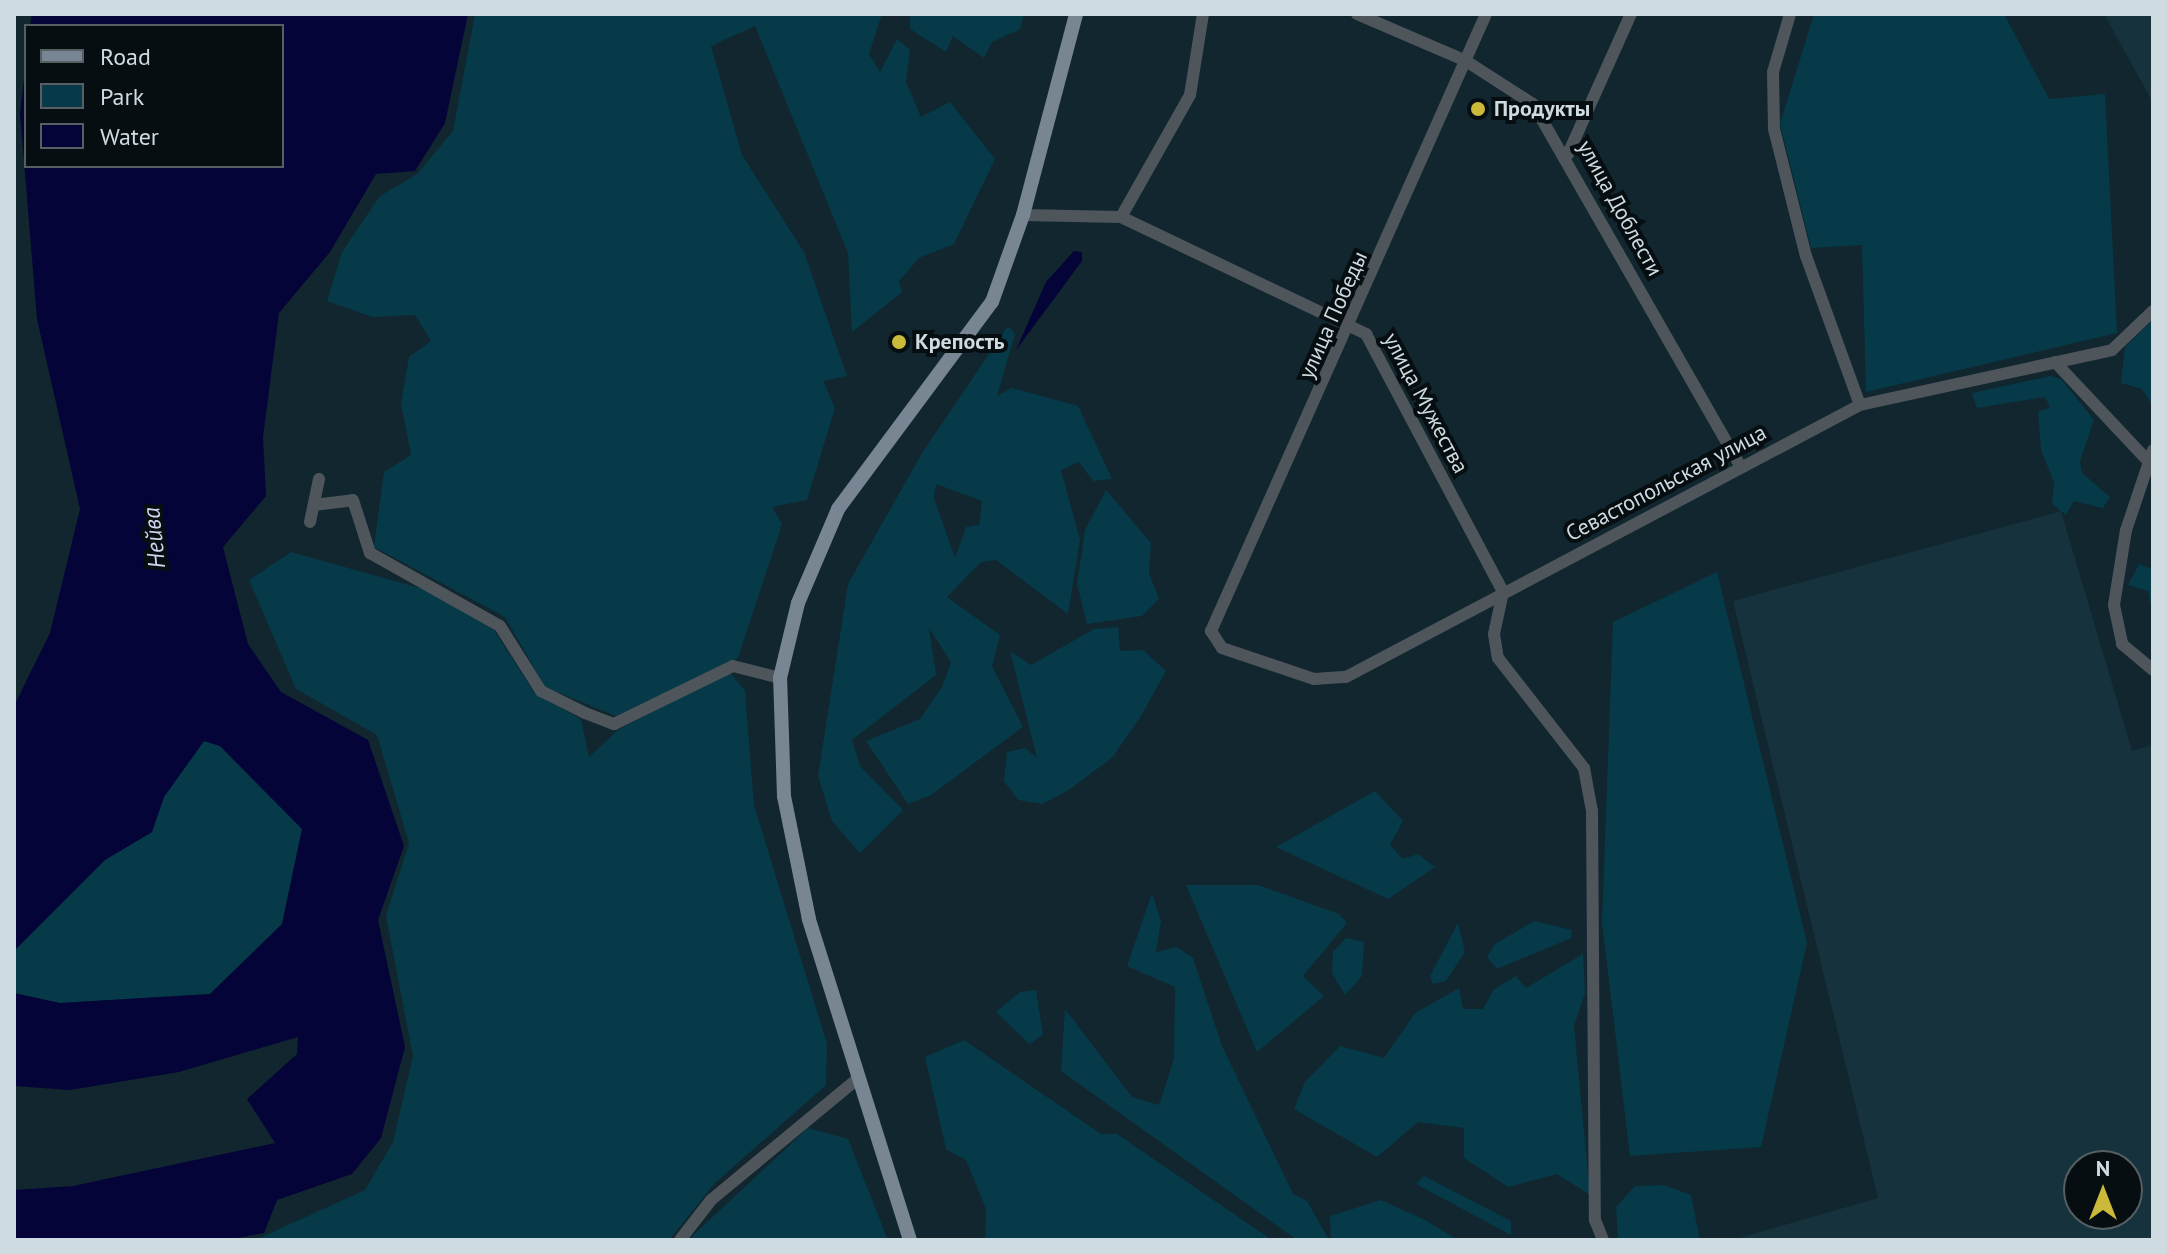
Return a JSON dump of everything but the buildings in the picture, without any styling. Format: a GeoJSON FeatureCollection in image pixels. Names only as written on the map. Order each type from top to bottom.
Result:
{"type":"FeatureCollection","features":[{"type":"Feature","properties":{"kind":"main road"},"geometry":{"type":"LineString","coordinates":[[910,1240],[856,1080],[809,919],[784,796],[780,678],[798,603],[838,509],[992,302],[1023,215],[1076,14]]}},
{"type":"Feature","properties":{"kind":"street"},"geometry":{"type":"LineString","coordinates":[[1121,217],[1190,95],[1203,14]]}},
{"type":"Feature","properties":{"kind":"street","name":"улица Доблести"},"geometry":{"type":"LineString","coordinates":[[1357,14],[1466,61],[1533,104],[1568,154],[1740,466]]}},
{"type":"Feature","properties":{"kind":"street","name":"улица Победы"},"geometry":{"type":"LineString","coordinates":[[1211,631],[1352,323],[1486,14]]}},
{"type":"Feature","properties":{"kind":"street"},"geometry":{"type":"LineString","coordinates":[[1568,154],[1631,14]]}},
{"type":"Feature","properties":{"kind":"street"},"geometry":{"type":"LineString","coordinates":[[1790,14],[1773,72],[1774,129],[1806,256],[1860,405]]}},
{"type":"Feature","properties":{"kind":"street","name":"улица Мужества"},"geometry":{"type":"LineString","coordinates":[[1023,215],[1121,217],[1352,323],[1366,334],[1503,592]]}},
{"type":"Feature","properties":{"kind":"street","name":"Севастопольская улица"},"geometry":{"type":"LineString","coordinates":[[1211,631],[1222,648],[1328,680],[1346,677],[1860,405],[2112,350],[2153,311]]}},
{"type":"Feature","properties":{"kind":"street"},"geometry":{"type":"LineString","coordinates":[[2055,362],[2151,456],[2114,605],[2122,644],[2153,670]]}},
{"type":"Feature","properties":{"kind":"street"},"geometry":{"type":"LineString","coordinates":[[310,522],[319,479]]}},
{"type":"Feature","properties":{"kind":"street"},"geometry":{"type":"LineString","coordinates":[[314,505],[353,500],[370,553],[500,626],[541,691],[614,724],[733,666],[780,678]]}},
{"type":"Feature","properties":{"kind":"street"},"geometry":{"type":"LineString","coordinates":[[1503,592],[1494,634],[1498,658],[1584,768],[1592,811],[1595,1220],[1603,1240]]}},
{"type":"Feature","properties":{"kind":"street"},"geometry":{"type":"LineString","coordinates":[[680,1240],[711,1200],[856,1080]]}},
{"type":"Feature","properties":{"kind":"shaded area"},"geometry":{"type":"Polygon","coordinates":[[[2104,14],[2153,14],[2153,103],[2104,14]]]}},
{"type":"Feature","properties":{"kind":"shaded area"},"geometry":{"type":"Polygon","coordinates":[[[2061,511],[2132,751],[2153,745],[2153,1240],[1732,1240],[1878,1198],[1733,601],[2061,511]]]}},
{"type":"Feature","properties":{"kind":"green space"},"geometry":{"type":"Polygon","coordinates":[[[475,14],[882,14],[869,54],[880,72],[897,39],[910,50],[906,82],[921,117],[950,102],[995,159],[954,244],[919,258],[899,281],[902,292],[852,332],[848,253],[755,26],[711,46],[742,155],[804,252],[847,376],[823,381],[835,408],[807,500],[772,507],[782,524],[738,658],[616,716],[545,687],[505,617],[374,547],[384,472],[411,455],[401,404],[409,357],[431,341],[415,315],[372,317],[327,301],[342,252],[380,196],[417,174],[453,131],[475,14]]]}},
{"type":"Feature","properties":{"kind":"green space"},"geometry":{"type":"Polygon","coordinates":[[[910,14],[1024,14],[1020,29],[992,42],[984,58],[953,36],[946,52],[910,29],[910,14]]]}},
{"type":"Feature","properties":{"kind":"green space"},"geometry":{"type":"Polygon","coordinates":[[[1814,14],[2004,14],[2049,99],[2105,94],[2117,333],[1866,392],[1862,245],[1811,248],[1780,124],[1814,14]]]}},
{"type":"Feature","properties":{"kind":"green space"},"geometry":{"type":"Polygon","coordinates":[[[2153,320],[2152,405],[2142,389],[2121,383],[2125,347],[2153,320]]]}},
{"type":"Feature","properties":{"kind":"green space"},"geometry":{"type":"Polygon","coordinates":[[[1008,326],[1015,334],[997,396],[1012,388],[1078,406],[1112,479],[1093,481],[1079,462],[1061,470],[1080,540],[1068,614],[996,560],[981,562],[947,597],[1000,635],[992,666],[1023,727],[931,795],[908,804],[866,741],[920,719],[942,687],[951,662],[929,628],[936,675],[852,740],[860,766],[903,810],[860,853],[832,821],[818,776],[848,584],[922,453],[1008,326]],[[936,484],[934,498],[955,558],[966,527],[979,525],[982,501],[936,484]]]}},
{"type":"Feature","properties":{"kind":"green space"},"geometry":{"type":"Polygon","coordinates":[[[2050,376],[2061,379],[2094,420],[2080,461],[2082,473],[2110,497],[2103,508],[2074,501],[2066,515],[2052,504],[2054,482],[2041,450],[2038,412],[2050,407],[2045,397],[1977,408],[1972,393],[2050,376]]]}},
{"type":"Feature","properties":{"kind":"green space"},"geometry":{"type":"Polygon","coordinates":[[[1106,490],[1151,543],[1149,573],[1159,599],[1142,616],[1087,624],[1077,584],[1085,530],[1106,490]]]}},
{"type":"Feature","properties":{"kind":"green space"},"geometry":{"type":"Polygon","coordinates":[[[291,552],[427,590],[494,630],[535,694],[581,719],[589,757],[619,729],[730,672],[745,691],[754,805],[827,1044],[826,1085],[714,1184],[669,1240],[255,1240],[365,1190],[393,1142],[413,1056],[386,916],[409,843],[377,735],[296,689],[249,580],[291,552]]]}},
{"type":"Feature","properties":{"kind":"green space"},"geometry":{"type":"Polygon","coordinates":[[[2139,564],[2153,570],[2153,619],[2148,591],[2128,585],[2139,564]]]}},
{"type":"Feature","properties":{"kind":"green space"},"geometry":{"type":"Polygon","coordinates":[[[1717,572],[1807,943],[1761,1147],[1630,1156],[1602,923],[1613,622],[1717,572]]]}},
{"type":"Feature","properties":{"kind":"green space"},"geometry":{"type":"Polygon","coordinates":[[[1118,627],[1120,651],[1143,650],[1166,671],[1141,716],[1112,758],[1067,791],[1042,804],[1018,800],[1004,781],[1007,752],[1025,748],[1037,758],[1010,651],[1031,665],[1094,629],[1118,627]]]}},
{"type":"Feature","properties":{"kind":"green space"},"geometry":{"type":"Polygon","coordinates":[[[204,741],[220,746],[302,829],[282,924],[210,994],[60,1003],[14,993],[14,951],[105,860],[152,832],[164,797],[204,741]]]}},
{"type":"Feature","properties":{"kind":"green space"},"geometry":{"type":"Polygon","coordinates":[[[1375,791],[1403,821],[1390,845],[1403,859],[1418,854],[1435,867],[1388,899],[1276,847],[1375,791]]]}},
{"type":"Feature","properties":{"kind":"green space"},"geometry":{"type":"Polygon","coordinates":[[[1186,885],[1258,885],[1339,914],[1347,923],[1303,976],[1324,996],[1257,1052],[1186,885]]]}},
{"type":"Feature","properties":{"kind":"green space"},"geometry":{"type":"Polygon","coordinates":[[[1152,893],[1161,921],[1156,952],[1177,947],[1193,958],[1222,1046],[1293,1194],[1307,1201],[1329,1240],[1297,1240],[1061,1071],[1065,1009],[1132,1097],[1159,1105],[1174,1059],[1175,987],[1127,966],[1152,893]]]}},
{"type":"Feature","properties":{"kind":"green space"},"geometry":{"type":"Polygon","coordinates":[[[1534,921],[1572,930],[1571,938],[1497,969],[1487,957],[1495,944],[1534,921]]]}},
{"type":"Feature","properties":{"kind":"green space"},"geometry":{"type":"Polygon","coordinates":[[[1458,923],[1465,952],[1446,981],[1433,984],[1430,976],[1458,923]]]}},
{"type":"Feature","properties":{"kind":"green space"},"geometry":{"type":"Polygon","coordinates":[[[1346,938],[1364,942],[1362,976],[1345,995],[1332,973],[1333,952],[1346,938]]]}},
{"type":"Feature","properties":{"kind":"green space"},"geometry":{"type":"Polygon","coordinates":[[[1583,954],[1585,993],[1574,1026],[1590,1195],[1557,1174],[1508,1187],[1464,1158],[1464,1128],[1418,1122],[1377,1157],[1294,1109],[1305,1082],[1340,1046],[1384,1058],[1415,1013],[1459,988],[1463,1009],[1483,1009],[1494,989],[1516,976],[1526,988],[1583,954]]]}},
{"type":"Feature","properties":{"kind":"green space"},"geometry":{"type":"Polygon","coordinates":[[[1036,990],[1043,1035],[1029,1044],[996,1012],[1020,992],[1036,990]]]}},
{"type":"Feature","properties":{"kind":"green space"},"geometry":{"type":"Polygon","coordinates":[[[964,1040],[1101,1134],[1117,1134],[1272,1240],[985,1240],[986,1209],[966,1160],[946,1149],[925,1057],[964,1040]]]}},
{"type":"Feature","properties":{"kind":"green space"},"geometry":{"type":"Polygon","coordinates":[[[808,1128],[848,1139],[888,1240],[688,1240],[808,1128]]]}},
{"type":"Feature","properties":{"kind":"green space"},"geometry":{"type":"Polygon","coordinates":[[[1424,1176],[1511,1221],[1511,1235],[1416,1184],[1424,1176]]]}},
{"type":"Feature","properties":{"kind":"green space"},"geometry":{"type":"Polygon","coordinates":[[[1664,1185],[1691,1195],[1700,1240],[1618,1240],[1616,1207],[1635,1186],[1664,1185]]]}},
{"type":"Feature","properties":{"kind":"green space"},"geometry":{"type":"Polygon","coordinates":[[[1381,1200],[1425,1220],[1458,1240],[1331,1240],[1330,1216],[1381,1200]]]}},
{"type":"Feature","properties":{"kind":"water","name":"Нейва"},"geometry":{"type":"Polygon","coordinates":[[[32,14],[468,14],[445,123],[415,171],[376,174],[330,252],[279,313],[263,437],[266,496],[223,547],[248,644],[281,692],[368,740],[404,846],[378,920],[405,1047],[381,1138],[352,1174],[277,1200],[264,1233],[227,1240],[14,1240],[14,1190],[73,1186],[275,1143],[247,1099],[297,1054],[298,1037],[179,1072],[70,1090],[14,1086],[14,993],[60,1003],[210,994],[282,924],[302,829],[220,746],[204,741],[164,797],[152,832],[105,860],[14,951],[14,706],[50,633],[80,509],[37,319],[25,168],[284,168],[284,24],[30,24],[32,14]]]}},
{"type":"Feature","properties":{"kind":"water"},"geometry":{"type":"Polygon","coordinates":[[[24,78],[24,161],[20,113],[24,78]]]}},
{"type":"Feature","properties":{"kind":"water"},"geometry":{"type":"Polygon","coordinates":[[[1074,251],[1082,252],[1082,261],[1016,350],[1046,282],[1074,251]]]}},
{"type":"Feature","properties":{"kind":"place","name":"Продукты"},"geometry":{"type":"Point","coordinates":[1478,109]}},
{"type":"Feature","properties":{"kind":"place","name":"Крепость"},"geometry":{"type":"Point","coordinates":[899,342]}}]}
